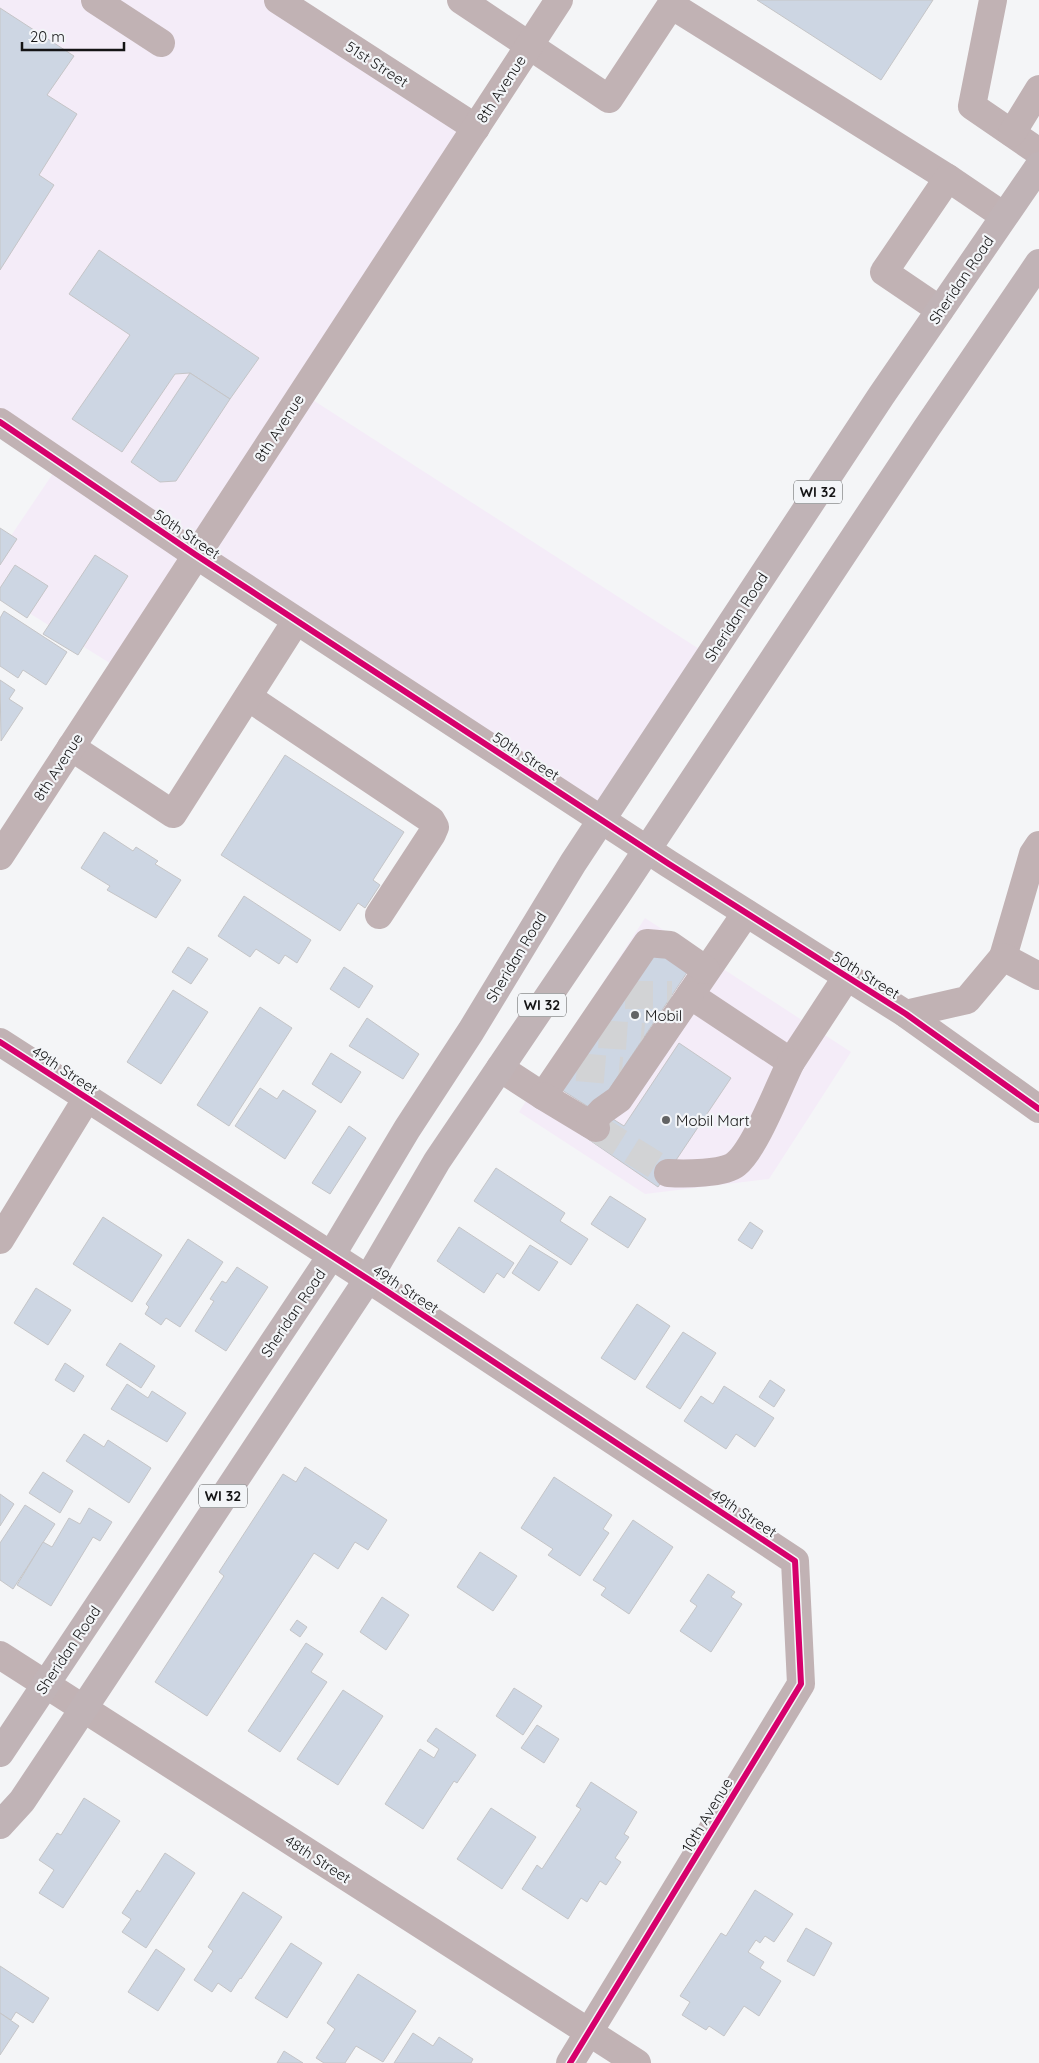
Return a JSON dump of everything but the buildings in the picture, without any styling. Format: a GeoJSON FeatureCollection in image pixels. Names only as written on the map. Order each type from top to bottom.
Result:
{"type":"FeatureCollection","features":[{"type":"Feature","properties":{"kind":"main road","name":"Sheridan Road"},"geometry":{"type":"LineString","coordinates":[[0,1753],[332,1256],[407,1129],[471,1032],[573,863],[881,396],[1039,166]]}},
{"type":"Feature","properties":{"kind":"main road","name":"WI 32"},"geometry":{"type":"LineString","coordinates":[[0,1825],[22,1801],[83,1710],[368,1279],[437,1161],[920,437],[1039,263]]}},
{"type":"Feature","properties":{"kind":"street"},"geometry":{"type":"LineString","coordinates":[[96,0],[161,43]]}},
{"type":"Feature","properties":{"kind":"street","name":"51st Street"},"geometry":{"type":"LineString","coordinates":[[278,0],[476,128]]}},
{"type":"Feature","properties":{"kind":"street"},"geometry":{"type":"LineString","coordinates":[[461,0],[609,99],[671,5],[948,178],[1004,216]]}},
{"type":"Feature","properties":{"kind":"street","name":"8th Avenue"},"geometry":{"type":"LineString","coordinates":[[0,856],[559,0]]}},
{"type":"Feature","properties":{"kind":"street"},"geometry":{"type":"LineString","coordinates":[[993,0],[972,106],[1039,152]]}},
{"type":"Feature","properties":{"kind":"street"},"geometry":{"type":"LineString","coordinates":[[1012,133],[1039,89]]}},
{"type":"Feature","properties":{"kind":"street"},"geometry":{"type":"LineString","coordinates":[[940,310],[884,272],[948,178]]}},
{"type":"Feature","properties":{"kind":"street","name":"50th Street"},"geometry":{"type":"LineString","coordinates":[[0,422],[296,621],[746,914],[906,1014],[1039,1110]]}},
{"type":"Feature","properties":{"kind":"street"},"geometry":{"type":"LineString","coordinates":[[71,747],[173,814],[296,621]]}},
{"type":"Feature","properties":{"kind":"street"},"geometry":{"type":"LineString","coordinates":[[248,697],[431,820],[435,827],[432,834],[379,915]]}},
{"type":"Feature","properties":{"kind":"street"},"geometry":{"type":"LineString","coordinates":[[906,1014],[967,1000],[1003,956],[1034,854],[1039,845]]}},
{"type":"Feature","properties":{"kind":"street"},"geometry":{"type":"LineString","coordinates":[[500,1068],[593,1126],[602,1111],[619,1099],[629,1071],[681,995],[706,970],[746,914]]}},
{"type":"Feature","properties":{"kind":"street"},"geometry":{"type":"LineString","coordinates":[[543,1096],[570,1066],[592,1034],[618,995],[647,943],[670,945],[706,970]]}},
{"type":"Feature","properties":{"kind":"street"},"geometry":{"type":"LineString","coordinates":[[1003,956],[1039,976]]}},
{"type":"Feature","properties":{"kind":"street"},"geometry":{"type":"LineString","coordinates":[[668,1172],[688,1174],[718,1170],[736,1164],[753,1141],[791,1062],[846,978]]}},
{"type":"Feature","properties":{"kind":"street"},"geometry":{"type":"LineString","coordinates":[[681,995],[791,1062]]}},
{"type":"Feature","properties":{"kind":"street","name":"49th Street"},"geometry":{"type":"LineString","coordinates":[[0,1042],[368,1279],[795,1561]]}},
{"type":"Feature","properties":{"kind":"street"},"geometry":{"type":"LineString","coordinates":[[0,1240],[86,1098]]}},
{"type":"Feature","properties":{"kind":"street","name":"10th Avenue"},"geometry":{"type":"LineString","coordinates":[[570,2063],[801,1684],[795,1561]]}},
{"type":"Feature","properties":{"kind":"street","name":"48th Street"},"geometry":{"type":"LineString","coordinates":[[0,1655],[636,2063]]}},
{"type":"Feature","properties":{"kind":"shaded area"},"geometry":{"type":"Polygon","coordinates":[[[0,0],[278,0],[476,128],[302,393],[710,656],[602,820],[196,556],[121,670],[0,595],[0,552],[60,463],[0,422],[0,0]]]}},
{"type":"Feature","properties":{"kind":"shaded area"},"geometry":{"type":"Polygon","coordinates":[[[645,918],[851,1052],[769,1179],[645,1194],[519,1112],[645,918]]]}},
{"type":"Feature","properties":{"kind":"tunnel"},"geometry":{"type":"LineString","coordinates":[[625,995],[672,995]]}},
{"type":"Feature","properties":{"kind":"tunnel"},"geometry":{"type":"LineString","coordinates":[[599,1034],[644,1037]]}},
{"type":"Feature","properties":{"kind":"tunnel"},"geometry":{"type":"LineString","coordinates":[[577,1067],[622,1071]]}},
{"type":"Feature","properties":{"kind":"tunnel"},"geometry":{"type":"LineString","coordinates":[[596,1128],[668,1173]]}},
{"type":"Feature","properties":{"kind":"cycle path"},"geometry":{"type":"LineString","coordinates":[[0,422],[196,555],[669,864],[906,1014],[1039,1109]]}},
{"type":"Feature","properties":{"kind":"cycle path"},"geometry":{"type":"LineString","coordinates":[[0,1042],[385,1290],[795,1561],[801,1684],[570,2063]]}},
{"type":"Feature","properties":{"kind":"place","name":"Mobil"},"geometry":{"type":"Point","coordinates":[635,1015]}},
{"type":"Feature","properties":{"kind":"place","name":"Mobil Mart"},"geometry":{"type":"Point","coordinates":[666,1120]}}]}
